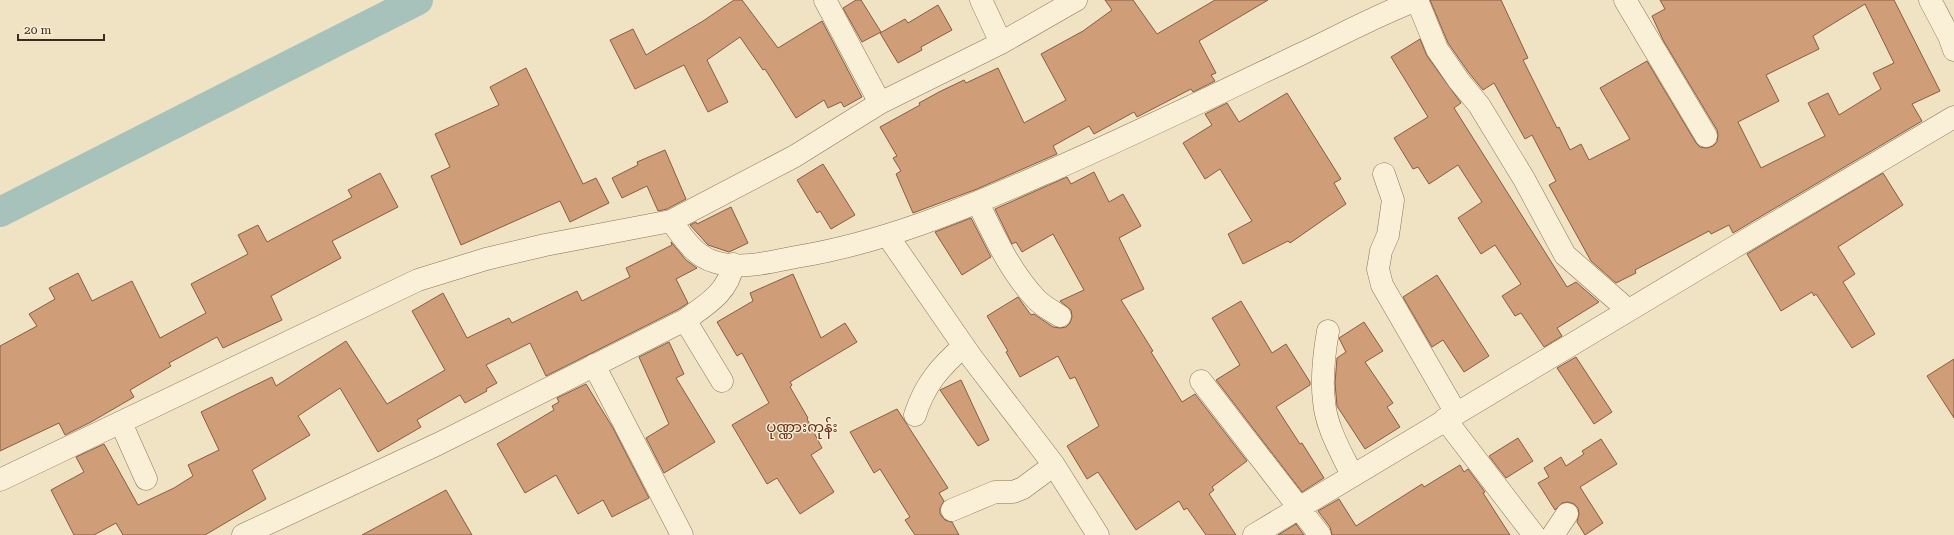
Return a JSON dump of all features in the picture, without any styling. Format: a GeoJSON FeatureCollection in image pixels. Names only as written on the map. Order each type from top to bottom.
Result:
{"type":"FeatureCollection","features":[{"type":"Feature","properties":{"kind":"street"},"geometry":{"type":"LineString","coordinates":[[825,0],[880,103]]}},
{"type":"Feature","properties":{"kind":"street"},"geometry":{"type":"LineString","coordinates":[[981,0],[1001,43]]}},
{"type":"Feature","properties":{"kind":"street"},"geometry":{"type":"LineString","coordinates":[[0,480],[418,280],[486,259],[545,245],[672,220],[795,156],[880,103],[1001,43],[1076,0]]}},
{"type":"Feature","properties":{"kind":"street"},"geometry":{"type":"LineString","coordinates":[[672,220],[690,246],[704,258],[716,263],[756,264],[831,251],[887,235],[978,203],[1094,152],[1417,0],[1437,49],[1459,81],[1479,106],[1524,178],[1565,255],[1628,310]]}},
{"type":"Feature","properties":{"kind":"street"},"geometry":{"type":"LineString","coordinates":[[1625,0],[1706,136]]}},
{"type":"Feature","properties":{"kind":"street"},"geometry":{"type":"LineString","coordinates":[[1930,0],[1949,36],[1954,50]]}},
{"type":"Feature","properties":{"kind":"street"},"geometry":{"type":"LineString","coordinates":[[1254,535],[1450,416],[1954,117]]}},
{"type":"Feature","properties":{"kind":"street"},"geometry":{"type":"LineString","coordinates":[[1384,174],[1393,200],[1388,235],[1381,251],[1378,269],[1382,285],[1450,416],[1534,535]]}},
{"type":"Feature","properties":{"kind":"street"},"geometry":{"type":"LineString","coordinates":[[978,203],[998,242],[1021,279],[1038,300],[1060,316]]}},
{"type":"Feature","properties":{"kind":"street"},"geometry":{"type":"LineString","coordinates":[[887,235],[964,346],[1054,465],[1098,535]]}},
{"type":"Feature","properties":{"kind":"street"},"geometry":{"type":"LineString","coordinates":[[243,535],[438,444],[685,320],[715,299],[723,290],[731,276],[733,264]]}},
{"type":"Feature","properties":{"kind":"street"},"geometry":{"type":"LineString","coordinates":[[685,320],[722,381]]}},
{"type":"Feature","properties":{"kind":"street"},"geometry":{"type":"LineString","coordinates":[[1328,331],[1323,379],[1324,402],[1331,428],[1352,476]]}},
{"type":"Feature","properties":{"kind":"street"},"geometry":{"type":"LineString","coordinates":[[914,415],[920,398],[929,382],[942,365],[964,346]]}},
{"type":"Feature","properties":{"kind":"street"},"geometry":{"type":"LineString","coordinates":[[594,365],[682,535]]}},
{"type":"Feature","properties":{"kind":"street"},"geometry":{"type":"LineString","coordinates":[[1200,380],[1300,507],[1320,535]]}},
{"type":"Feature","properties":{"kind":"street"},"geometry":{"type":"LineString","coordinates":[[121,423],[146,479]]}},
{"type":"Feature","properties":{"kind":"street"},"geometry":{"type":"LineString","coordinates":[[952,510],[995,492],[1013,492],[1023,488],[1054,465]]}},
{"type":"Feature","properties":{"kind":"street"},"geometry":{"type":"LineString","coordinates":[[1553,535],[1567,514]]}},
{"type":"Feature","properties":{"kind":"building"},"geometry":{"type":"Polygon","coordinates":[[[734,0],[742,0],[778,48],[822,21],[862,97],[844,107],[841,102],[828,108],[824,100],[796,118],[765,69],[763,70],[740,37],[707,60],[728,102],[708,112],[684,65],[635,89],[610,40],[633,29],[646,55],[703,21],[734,0]]]}},
{"type":"Feature","properties":{"kind":"building"},"geometry":{"type":"Polygon","coordinates":[[[856,0],[861,0],[881,32],[862,42],[843,8],[856,0]]]}},
{"type":"Feature","properties":{"kind":"building"},"geometry":{"type":"Polygon","coordinates":[[[1105,0],[1133,0],[1157,34],[1215,0],[1268,0],[1199,41],[1216,73],[1211,75],[1215,81],[1193,92],[1191,89],[1137,117],[1134,112],[1094,134],[1089,126],[1053,146],[1057,154],[977,189],[913,213],[896,174],[901,171],[893,158],[897,156],[880,127],[920,105],[919,103],[939,92],[964,80],[966,83],[998,68],[1024,123],[1066,100],[1041,54],[1083,31],[1112,10],[1105,0]]]}},
{"type":"Feature","properties":{"kind":"building"},"geometry":{"type":"Polygon","coordinates":[[[1430,0],[1501,0],[1528,58],[1523,60],[1557,128],[1559,127],[1570,150],[1581,144],[1589,160],[1630,139],[1600,88],[1647,61],[1696,143],[1700,147],[1707,148],[1713,146],[1717,142],[1717,130],[1663,40],[1652,16],[1665,9],[1660,0],[1894,0],[1940,91],[1912,104],[1922,121],[1733,233],[1729,225],[1711,234],[1709,231],[1635,270],[1636,273],[1616,283],[1591,261],[1549,185],[1556,181],[1532,135],[1525,139],[1494,83],[1483,90],[1448,43],[1430,0]],[[1865,4],[1813,36],[1819,49],[1766,75],[1779,101],[1738,122],[1761,168],[1825,136],[1808,103],[1828,93],[1839,115],[1881,89],[1873,73],[1894,63],[1865,4]]]}},
{"type":"Feature","properties":{"kind":"building"},"geometry":{"type":"Polygon","coordinates":[[[938,5],[952,30],[921,47],[922,50],[898,63],[880,33],[905,19],[908,23],[938,5]]]}},
{"type":"Feature","properties":{"kind":"building"},"geometry":{"type":"Polygon","coordinates":[[[1420,39],[1427,56],[1461,103],[1454,108],[1567,287],[1576,282],[1599,302],[1557,328],[1562,336],[1544,347],[1521,313],[1515,316],[1502,296],[1521,284],[1495,245],[1481,254],[1458,218],[1482,202],[1458,165],[1429,184],[1418,167],[1413,169],[1394,138],[1428,117],[1391,57],[1420,39]]]}},
{"type":"Feature","properties":{"kind":"building"},"geometry":{"type":"Polygon","coordinates":[[[526,68],[583,184],[596,178],[609,203],[570,222],[560,201],[461,245],[431,176],[450,167],[435,134],[499,105],[490,87],[526,68]]]}},
{"type":"Feature","properties":{"kind":"building"},"geometry":{"type":"Polygon","coordinates":[[[1287,93],[1341,179],[1334,183],[1346,204],[1290,243],[1288,241],[1243,264],[1228,234],[1252,221],[1220,169],[1205,179],[1183,143],[1212,125],[1205,114],[1227,103],[1239,122],[1287,93]]]}},
{"type":"Feature","properties":{"kind":"building"},"geometry":{"type":"Polygon","coordinates":[[[665,150],[686,199],[667,209],[658,211],[647,186],[622,198],[612,178],[638,165],[637,162],[665,150]]]}},
{"type":"Feature","properties":{"kind":"building"},"geometry":{"type":"Polygon","coordinates":[[[823,164],[855,215],[831,229],[820,211],[817,213],[797,180],[823,164]]]}},
{"type":"Feature","properties":{"kind":"building"},"geometry":{"type":"Polygon","coordinates":[[[1094,172],[1109,202],[1123,194],[1141,226],[1119,238],[1144,289],[1121,300],[1153,351],[1151,352],[1182,402],[1195,394],[1247,461],[1212,487],[1214,490],[1209,494],[1236,535],[1206,535],[1187,508],[1184,510],[1179,501],[1136,530],[1098,472],[1087,479],[1067,446],[1099,426],[1075,377],[1070,379],[1058,356],[1020,377],[1006,352],[1008,351],[987,316],[1018,297],[1031,315],[1034,314],[1053,327],[1066,327],[1070,323],[1072,317],[1071,310],[1060,301],[1084,290],[1053,234],[1022,252],[1016,242],[1012,244],[995,209],[1067,177],[1071,184],[1094,172]]]}},
{"type":"Feature","properties":{"kind":"building"},"geometry":{"type":"Polygon","coordinates":[[[380,173],[398,207],[332,241],[341,258],[271,296],[282,320],[223,348],[217,337],[169,363],[171,366],[130,390],[134,397],[65,435],[59,423],[0,451],[0,346],[37,326],[29,314],[55,299],[49,288],[78,273],[92,301],[132,281],[160,338],[206,313],[191,284],[248,254],[238,235],[258,225],[267,242],[352,197],[348,190],[380,173]]]}},
{"type":"Feature","properties":{"kind":"building"},"geometry":{"type":"Polygon","coordinates":[[[1883,173],[1903,205],[1838,247],[1855,274],[1843,282],[1875,334],[1852,348],[1816,294],[1814,296],[1812,292],[1781,311],[1747,254],[1883,173]]]}},
{"type":"Feature","properties":{"kind":"building"},"geometry":{"type":"Polygon","coordinates":[[[731,207],[748,243],[729,252],[708,245],[690,225],[696,222],[697,224],[731,207]]]}},
{"type":"Feature","properties":{"kind":"building"},"geometry":{"type":"Polygon","coordinates":[[[971,218],[991,257],[962,275],[935,232],[971,218]]]}},
{"type":"Feature","properties":{"kind":"building"},"geometry":{"type":"Polygon","coordinates":[[[671,242],[686,260],[697,268],[676,279],[688,303],[679,309],[546,376],[530,343],[486,365],[497,383],[486,389],[487,391],[465,403],[460,395],[417,420],[421,427],[378,452],[340,388],[298,416],[310,435],[252,470],[266,499],[205,535],[123,535],[116,523],[94,535],[74,535],[51,490],[84,472],[76,457],[104,444],[138,505],[174,488],[193,476],[188,465],[219,450],[201,412],[241,392],[272,377],[276,386],[346,341],[387,404],[445,370],[412,311],[443,293],[467,338],[509,318],[512,323],[577,291],[582,301],[630,277],[626,268],[672,245],[671,242]]]}},
{"type":"Feature","properties":{"kind":"building"},"geometry":{"type":"Polygon","coordinates":[[[793,274],[821,338],[845,323],[857,342],[790,382],[792,385],[790,387],[808,418],[807,419],[822,448],[811,455],[834,492],[800,514],[777,478],[767,484],[732,425],[769,403],[742,353],[737,356],[717,322],[753,301],[750,293],[793,274]]]}},
{"type":"Feature","properties":{"kind":"building"},"geometry":{"type":"Polygon","coordinates":[[[1437,275],[1489,356],[1464,372],[1443,340],[1432,347],[1403,297],[1437,275]]]}},
{"type":"Feature","properties":{"kind":"building"},"geometry":{"type":"Polygon","coordinates":[[[1241,301],[1272,353],[1286,344],[1310,382],[1310,385],[1276,407],[1300,444],[1302,443],[1324,478],[1302,492],[1216,380],[1240,365],[1212,318],[1241,301]]]}},
{"type":"Feature","properties":{"kind":"building"},"geometry":{"type":"Polygon","coordinates":[[[1364,322],[1383,351],[1365,362],[1393,403],[1387,407],[1400,427],[1365,449],[1337,406],[1335,383],[1337,358],[1346,352],[1339,338],[1364,322]]]}},
{"type":"Feature","properties":{"kind":"building"},"geometry":{"type":"Polygon","coordinates":[[[669,342],[684,374],[676,378],[715,442],[664,473],[646,438],[669,424],[639,357],[669,342]]]}},
{"type":"Feature","properties":{"kind":"building"},"geometry":{"type":"Polygon","coordinates":[[[1576,357],[1612,412],[1594,424],[1557,368],[1576,357]]]}},
{"type":"Feature","properties":{"kind":"building"},"geometry":{"type":"Polygon","coordinates":[[[1954,359],[1954,418],[1927,376],[1954,359]]]}},
{"type":"Feature","properties":{"kind":"building"},"geometry":{"type":"Polygon","coordinates":[[[961,380],[989,440],[978,446],[940,390],[961,380]]]}},
{"type":"Feature","properties":{"kind":"building"},"geometry":{"type":"Polygon","coordinates":[[[586,384],[613,428],[649,498],[612,517],[603,500],[578,514],[556,475],[525,493],[497,444],[554,410],[552,406],[559,402],[557,398],[586,384]]]}},
{"type":"Feature","properties":{"kind":"building"},"geometry":{"type":"Polygon","coordinates":[[[897,409],[948,488],[939,493],[944,501],[940,508],[940,514],[945,520],[952,522],[959,535],[915,535],[905,520],[910,517],[880,469],[874,473],[850,432],[897,409]]]}},
{"type":"Feature","properties":{"kind":"building"},"geometry":{"type":"Polygon","coordinates":[[[1518,438],[1533,461],[1506,478],[1489,456],[1518,438]]]}},
{"type":"Feature","properties":{"kind":"building"},"geometry":{"type":"Polygon","coordinates":[[[1601,439],[1617,464],[1580,487],[1603,523],[1585,535],[1577,522],[1579,514],[1578,508],[1574,504],[1568,502],[1562,503],[1555,510],[1538,483],[1549,477],[1544,468],[1561,457],[1566,466],[1584,454],[1582,451],[1601,439]]]}},
{"type":"Feature","properties":{"kind":"building"},"geometry":{"type":"Polygon","coordinates":[[[1460,465],[1464,472],[1468,469],[1485,492],[1483,493],[1510,535],[1332,535],[1330,527],[1318,511],[1339,499],[1356,526],[1422,484],[1424,487],[1460,465]]]}},
{"type":"Feature","properties":{"kind":"building"},"geometry":{"type":"Polygon","coordinates":[[[446,490],[472,535],[362,535],[446,490]]]}},
{"type":"Feature","properties":{"kind":"building"},"geometry":{"type":"Polygon","coordinates":[[[1296,524],[1304,535],[1278,535],[1296,524]]]}},
{"type":"Feature","properties":{"kind":"waterway"},"geometry":{"type":"LineString","coordinates":[[0,212],[418,0]]}},
{"type":"Feature","properties":{"kind":"district","name":"ပုဏ္ဏားကုန်း"},"geometry":{"type":"Point","coordinates":[802,427]}}]}
